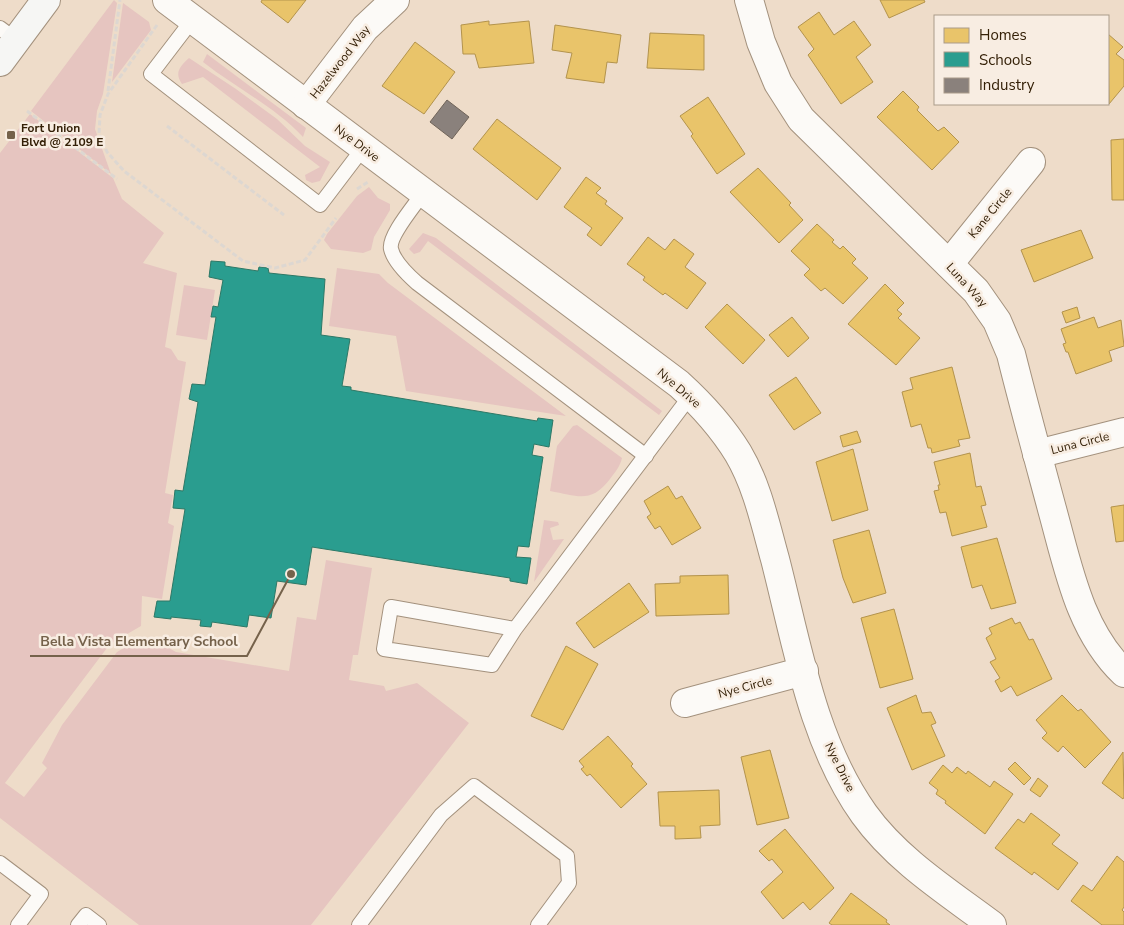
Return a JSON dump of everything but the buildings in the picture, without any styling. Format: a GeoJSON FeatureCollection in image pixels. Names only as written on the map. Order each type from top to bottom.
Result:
{"type":"FeatureCollection","features":[{"type":"Feature","properties":{"kind":"main road"},"geometry":{"type":"LineString","coordinates":[[0,62],[8,34],[46,0]]}},
{"type":"Feature","properties":{"kind":"street","name":"Hazelwood Way"},"geometry":{"type":"LineString","coordinates":[[306,105],[365,28],[395,0]]}},
{"type":"Feature","properties":{"kind":"street","name":"Luna Way"},"geometry":{"type":"LineString","coordinates":[[749,0],[761,42],[778,83],[802,119],[976,291],[997,321],[1011,354],[1075,591],[1091,629],[1114,664],[1124,673]]}},
{"type":"Feature","properties":{"kind":"street","name":"Nye Drive"},"geometry":{"type":"LineString","coordinates":[[162,12],[193,19],[691,395],[711,417],[738,453],[759,500],[819,722],[838,768],[864,814],[898,852],[992,925]]}},
{"type":"Feature","properties":{"kind":"street","name":"Kane Circle"},"geometry":{"type":"LineString","coordinates":[[949,264],[1031,162]]}},
{"type":"Feature","properties":{"kind":"street","name":"Luna Circle"},"geometry":{"type":"LineString","coordinates":[[1037,454],[1124,432]]}},
{"type":"Feature","properties":{"kind":"street","name":"Nye Circle"},"geometry":{"type":"LineString","coordinates":[[685,703],[804,670]]}},
{"type":"Feature","properties":{"kind":"lane"},"geometry":{"type":"LineString","coordinates":[[193,19],[151,74],[320,205],[364,147]]}},
{"type":"Feature","properties":{"kind":"lane"},"geometry":{"type":"LineString","coordinates":[[424,193],[398,229],[391,244],[393,253],[406,273],[646,456]]}},
{"type":"Feature","properties":{"kind":"lane"},"geometry":{"type":"LineString","coordinates":[[515,628],[391,607],[384,649],[492,665],[515,628],[691,395]]}},
{"type":"Feature","properties":{"kind":"lane"},"geometry":{"type":"LineString","coordinates":[[359,925],[441,814],[474,786],[567,856],[569,884],[538,925]]}},
{"type":"Feature","properties":{"kind":"lane"},"geometry":{"type":"LineString","coordinates":[[0,863],[42,894],[18,925]]}},
{"type":"Feature","properties":{"kind":"lane"},"geometry":{"type":"LineString","coordinates":[[78,925],[86,915],[100,925]]}},
{"type":"Feature","properties":{"kind":"path"},"geometry":{"type":"LineString","coordinates":[[108,94],[120,0]]}},
{"type":"Feature","properties":{"kind":"path"},"geometry":{"type":"LineString","coordinates":[[162,12],[108,94],[100,114],[99,134],[107,152],[124,171],[244,261],[275,268],[305,260],[340,212]]}},
{"type":"Feature","properties":{"kind":"path"},"geometry":{"type":"LineString","coordinates":[[27,111],[117,179]]}},
{"type":"Feature","properties":{"kind":"path"},"geometry":{"type":"LineString","coordinates":[[166,126],[284,216]]}},
{"type":"Feature","properties":{"kind":"path"},"geometry":{"type":"LineString","coordinates":[[356,190],[368,182]]}},
{"type":"Feature","properties":{"kind":"shaded area"},"geometry":{"type":"Polygon","coordinates":[[[114,0],[117,3],[103,94],[97,111],[95,129],[111,174],[31,111],[114,0]]]}},
{"type":"Feature","properties":{"kind":"shaded area"},"geometry":{"type":"Polygon","coordinates":[[[123,3],[149,22],[151,30],[112,82],[123,3]]]}},
{"type":"Feature","properties":{"kind":"shaded area"},"geometry":{"type":"Polygon","coordinates":[[[207,54],[306,128],[303,137],[280,116],[203,62],[207,54]]]}},
{"type":"Feature","properties":{"kind":"shaded area"},"geometry":{"type":"Polygon","coordinates":[[[189,58],[277,119],[305,146],[330,162],[320,181],[312,183],[306,180],[305,175],[320,167],[203,77],[182,84],[178,73],[189,58]]]}},
{"type":"Feature","properties":{"kind":"shaded area"},"geometry":{"type":"Polygon","coordinates":[[[30,114],[113,178],[122,199],[164,233],[143,263],[177,273],[165,347],[171,349],[178,360],[186,362],[165,493],[173,495],[168,523],[174,526],[162,599],[142,596],[141,626],[110,644],[5,783],[24,797],[47,768],[42,763],[62,725],[117,652],[143,637],[143,643],[151,646],[156,641],[176,652],[289,671],[297,617],[316,620],[326,560],[372,568],[358,655],[353,655],[349,680],[384,686],[386,691],[417,683],[469,723],[311,925],[139,925],[0,818],[0,153],[30,114]]]}},
{"type":"Feature","properties":{"kind":"shaded area"},"geometry":{"type":"Polygon","coordinates":[[[369,187],[378,198],[390,204],[390,210],[374,237],[371,250],[363,253],[331,249],[324,240],[327,234],[357,196],[369,187]]]}},
{"type":"Feature","properties":{"kind":"shaded area"},"geometry":{"type":"Polygon","coordinates":[[[423,233],[436,238],[662,411],[659,415],[428,241],[420,252],[414,254],[409,249],[423,233]]]}},
{"type":"Feature","properties":{"kind":"shaded area"},"geometry":{"type":"Polygon","coordinates":[[[337,268],[379,274],[388,283],[566,416],[406,391],[396,336],[329,326],[337,268]]]}},
{"type":"Feature","properties":{"kind":"shaded area"},"geometry":{"type":"Polygon","coordinates":[[[184,285],[215,290],[207,340],[176,335],[184,285]]]}},
{"type":"Feature","properties":{"kind":"shaded area"},"geometry":{"type":"Polygon","coordinates":[[[577,425],[622,458],[620,464],[603,487],[590,495],[576,496],[550,491],[557,446],[573,426],[577,425]]]}},
{"type":"Feature","properties":{"kind":"shaded area"},"geometry":{"type":"Polygon","coordinates":[[[544,520],[558,522],[559,525],[550,528],[553,540],[564,539],[534,582],[544,520]]]}},
{"type":"Feature","properties":{"kind":"place","name":"Fort Union Blvd @ 2109 E"},"geometry":{"type":"Point","coordinates":[11,135]}},
{"type":"Feature","properties":{"kind":"place","name":"Bella Vista Elementary School"},"geometry":{"type":"Point","coordinates":[291,574]}}]}
